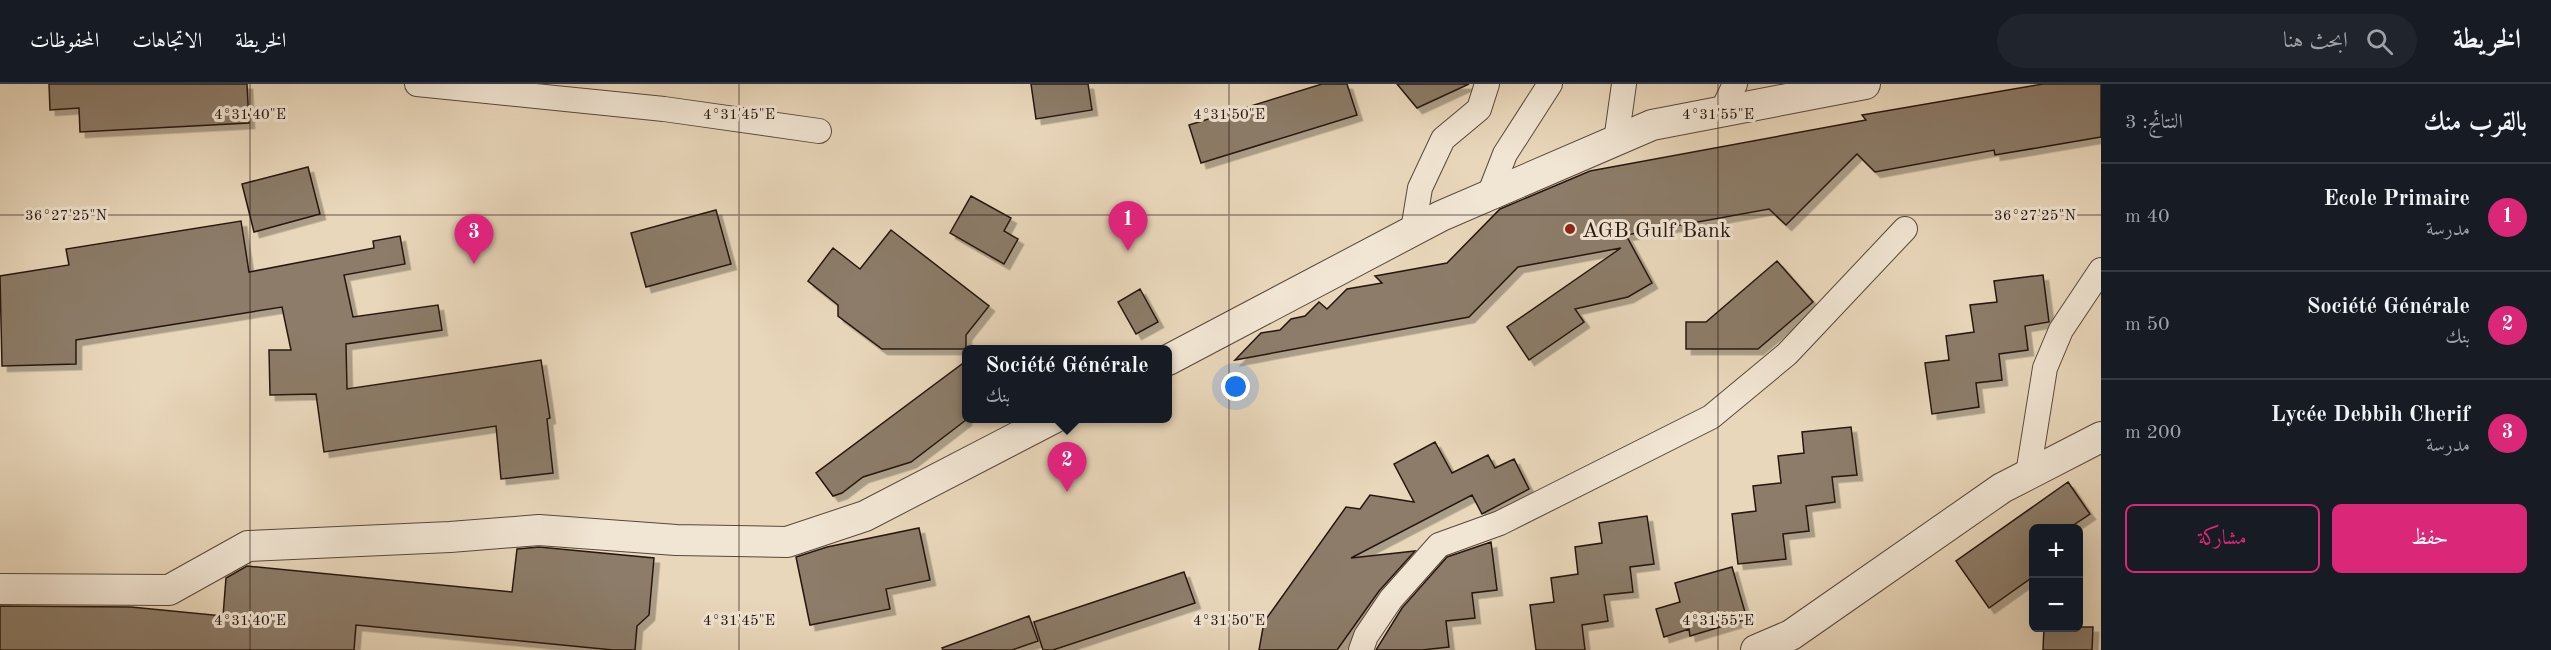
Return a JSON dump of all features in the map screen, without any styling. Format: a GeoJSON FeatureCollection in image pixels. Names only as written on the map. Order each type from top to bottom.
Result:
{"type":"FeatureCollection","features":[{"type":"Feature","properties":{"kind":"street"},"geometry":{"type":"LineString","coordinates":[[417,84],[664,109],[819,131]]}},
{"type":"Feature","properties":{"kind":"street"},"geometry":{"type":"LineString","coordinates":[[1413,230],[1420,188],[1443,139],[1479,109],[1487,84]]}},
{"type":"Feature","properties":{"kind":"street"},"geometry":{"type":"LineString","coordinates":[[1489,195],[1505,154],[1550,84]]}},
{"type":"Feature","properties":{"kind":"street"},"geometry":{"type":"LineString","coordinates":[[1616,141],[1624,84]]}},
{"type":"Feature","properties":{"kind":"street"},"geometry":{"type":"LineString","coordinates":[[1722,111],[1736,84]]}},
{"type":"Feature","properties":{"kind":"street"},"geometry":{"type":"LineString","coordinates":[[1172,357],[1413,230],[1652,125],[1865,84]]}},
{"type":"Feature","properties":{"kind":"street"},"geometry":{"type":"LineString","coordinates":[[1361,650],[1366,636],[1391,599],[1439,545],[1500,524],[1711,417],[1787,354],[1905,229]]}},
{"type":"Feature","properties":{"kind":"street"},"geometry":{"type":"LineString","coordinates":[[2028,474],[2045,368],[2061,330],[2101,270]]}},
{"type":"Feature","properties":{"kind":"street"},"geometry":{"type":"LineString","coordinates":[[0,589],[169,590],[248,546],[450,537],[540,530],[676,540],[787,542],[865,516],[1044,423]]}},
{"type":"Feature","properties":{"kind":"street"},"geometry":{"type":"LineString","coordinates":[[1756,650],[1796,642],[2002,488],[2101,437]]}},
{"type":"Feature","properties":{"kind":"building"},"geometry":{"type":"Polygon","coordinates":[[[49,84],[247,84],[249,123],[80,132],[79,108],[50,110],[49,84]]]}},
{"type":"Feature","properties":{"kind":"building"},"geometry":{"type":"Polygon","coordinates":[[[1031,84],[1088,84],[1092,110],[1036,119],[1031,84]]]}},
{"type":"Feature","properties":{"kind":"building"},"geometry":{"type":"Polygon","coordinates":[[[1322,84],[1347,84],[1357,115],[1201,163],[1189,125],[1322,84]]]}},
{"type":"Feature","properties":{"kind":"building"},"geometry":{"type":"Polygon","coordinates":[[[1397,84],[1469,84],[1417,108],[1397,84]]]}},
{"type":"Feature","properties":{"kind":"building","name":"AGB Gulf Bank"},"geometry":{"type":"Polygon","coordinates":[[[2043,84],[2101,84],[2101,137],[1995,155],[1994,150],[1875,172],[1857,154],[1786,225],[1769,209],[1626,235],[1652,283],[1628,297],[1575,309],[1584,322],[1529,360],[1507,327],[1621,248],[1518,267],[1469,317],[1235,360],[1261,333],[1280,330],[1291,319],[1305,316],[1319,302],[1327,309],[1347,289],[1382,283],[1375,276],[1447,263],[1500,209],[1590,171],[1866,120],[1862,115],[2043,84]]]}},
{"type":"Feature","properties":{"kind":"building"},"geometry":{"type":"Polygon","coordinates":[[[308,167],[320,214],[254,232],[242,184],[308,167]]]}},
{"type":"Feature","properties":{"kind":"building"},"geometry":{"type":"Polygon","coordinates":[[[971,196],[1011,218],[1004,231],[1018,239],[1004,264],[950,233],[971,196]]]}},
{"type":"Feature","properties":{"kind":"building"},"geometry":{"type":"Polygon","coordinates":[[[716,210],[731,264],[646,287],[631,233],[716,210]]]}},
{"type":"Feature","properties":{"kind":"building"},"geometry":{"type":"Polygon","coordinates":[[[241,221],[249,272],[374,248],[373,241],[400,236],[405,264],[344,275],[353,317],[438,305],[442,330],[346,344],[347,389],[541,360],[550,418],[547,419],[553,473],[501,479],[496,426],[324,452],[316,394],[270,395],[269,350],[291,350],[282,307],[76,340],[76,364],[2,366],[0,276],[69,265],[66,249],[241,221]]]}},
{"type":"Feature","properties":{"kind":"building"},"geometry":{"type":"Polygon","coordinates":[[[891,230],[989,306],[966,335],[966,345],[962,345],[962,349],[882,349],[838,316],[838,305],[808,281],[833,248],[860,269],[891,230]]]}},
{"type":"Feature","properties":{"kind":"building"},"geometry":{"type":"Polygon","coordinates":[[[1777,261],[1813,302],[1758,349],[1686,349],[1686,322],[1706,322],[1777,261]]]}},
{"type":"Feature","properties":{"kind":"building"},"geometry":{"type":"Polygon","coordinates":[[[2043,275],[2049,322],[2025,326],[2028,350],[1999,354],[2002,380],[1976,383],[1979,407],[1932,414],[1925,363],[1949,360],[1946,336],[1974,332],[1970,305],[1997,302],[1994,281],[2043,275]]]}},
{"type":"Feature","properties":{"kind":"building"},"geometry":{"type":"Polygon","coordinates":[[[1140,289],[1158,322],[1136,334],[1118,302],[1140,289]]]}},
{"type":"Feature","properties":{"kind":"building"},"geometry":{"type":"Polygon","coordinates":[[[962,364],[962,423],[911,462],[863,477],[842,493],[833,496],[816,473],[962,364]]]}},
{"type":"Feature","properties":{"kind":"building"},"geometry":{"type":"Polygon","coordinates":[[[1851,427],[1857,475],[1832,477],[1835,502],[1806,506],[1809,531],[1783,534],[1786,559],[1738,564],[1732,514],[1756,511],[1753,486],[1781,483],[1778,456],[1804,453],[1802,432],[1851,427]]]}},
{"type":"Feature","properties":{"kind":"building"},"geometry":{"type":"Polygon","coordinates":[[[1435,442],[1452,473],[1488,455],[1495,468],[1514,459],[1529,489],[1482,514],[1472,495],[1351,558],[1415,551],[1379,591],[1337,650],[1259,650],[1264,622],[1346,507],[1360,509],[1370,495],[1414,502],[1394,464],[1435,442]]]}},
{"type":"Feature","properties":{"kind":"building"},"geometry":{"type":"Polygon","coordinates":[[[2068,482],[2090,514],[2075,524],[2029,524],[2029,580],[1989,608],[1956,561],[2068,482]]]}},
{"type":"Feature","properties":{"kind":"building"},"geometry":{"type":"Polygon","coordinates":[[[1647,516],[1654,564],[1630,567],[1633,592],[1604,595],[1608,621],[1582,625],[1585,650],[1536,650],[1530,605],[1554,602],[1551,578],[1578,574],[1575,547],[1602,543],[1599,523],[1647,516]]]}},
{"type":"Feature","properties":{"kind":"building"},"geometry":{"type":"Polygon","coordinates":[[[919,528],[930,580],[886,589],[890,609],[810,625],[796,557],[827,547],[919,528]]]}},
{"type":"Feature","properties":{"kind":"building"},"geometry":{"type":"Polygon","coordinates":[[[1491,542],[1497,590],[1472,593],[1475,618],[1446,621],[1449,647],[1422,650],[1376,650],[1402,608],[1447,557],[1491,542]]]}},
{"type":"Feature","properties":{"kind":"building"},"geometry":{"type":"Polygon","coordinates":[[[539,547],[654,558],[649,615],[637,626],[635,650],[613,650],[356,625],[354,650],[0,650],[0,606],[131,607],[223,616],[226,578],[247,566],[512,592],[517,549],[539,547]]]}},
{"type":"Feature","properties":{"kind":"building"},"geometry":{"type":"Polygon","coordinates":[[[1732,567],[1747,619],[1690,636],[1689,629],[1664,637],[1656,609],[1680,602],[1675,583],[1732,567]]]}},
{"type":"Feature","properties":{"kind":"building"},"geometry":{"type":"Polygon","coordinates":[[[1184,572],[1195,603],[1053,650],[1043,650],[1034,622],[1184,572]]]}},
{"type":"Feature","properties":{"kind":"building"},"geometry":{"type":"Polygon","coordinates":[[[1029,616],[1038,641],[1012,650],[943,650],[942,648],[1029,616]]]}},
{"type":"Feature","properties":{"kind":"building"},"geometry":{"type":"Polygon","coordinates":[[[2083,627],[2093,627],[2092,650],[2043,650],[2044,632],[2083,632],[2083,627]]]}},
{"type":"Feature","properties":{"kind":"place","name":"AGB Gulf Bank"},"geometry":{"type":"Point","coordinates":[1570,229]}},
{"type":"Feature","properties":{"kind":"place","name":"Ecole Primaire"},"geometry":{"type":"Point","coordinates":[1128,251]}},
{"type":"Feature","properties":{"kind":"place","name":"Lycée Debbih Cherif"},"geometry":{"type":"Point","coordinates":[474,264]}},
{"type":"Feature","properties":{"kind":"place","name":"Société Générale"},"geometry":{"type":"Point","coordinates":[1067,492]}}]}
